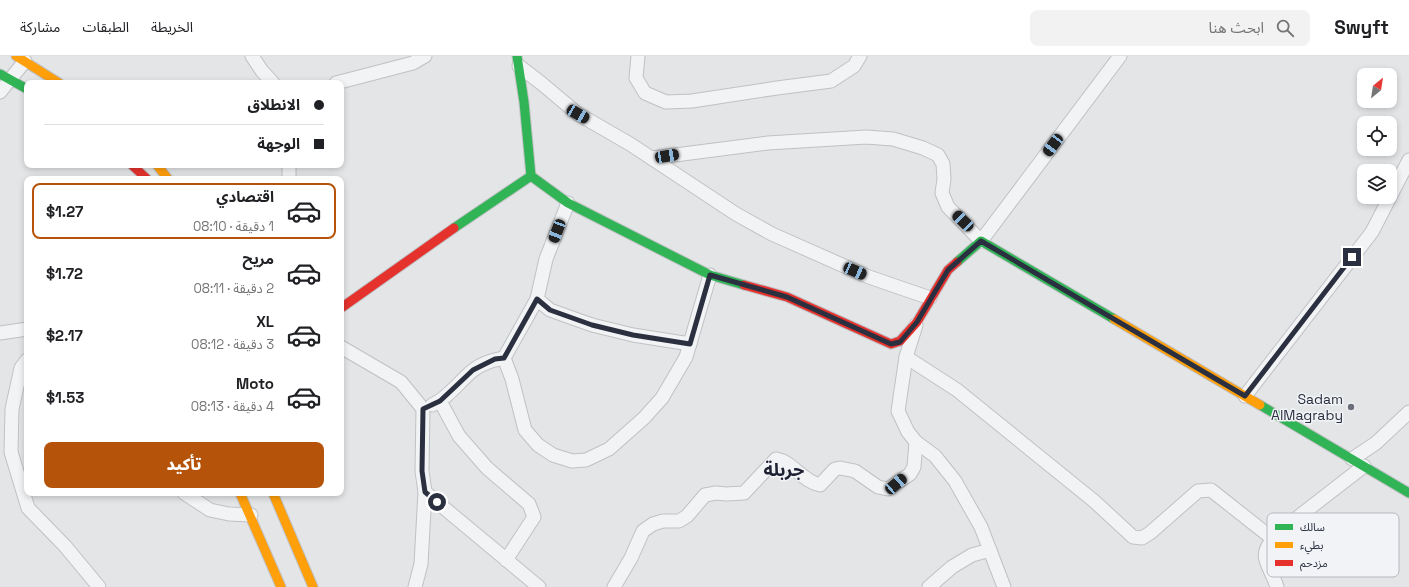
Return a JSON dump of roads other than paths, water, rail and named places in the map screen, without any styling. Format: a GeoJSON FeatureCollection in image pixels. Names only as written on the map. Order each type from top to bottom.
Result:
{"type":"FeatureCollection","features":[{"type":"Feature","properties":{"kind":"street"},"geometry":{"type":"LineString","coordinates":[[252,56],[270,80]]}},
{"type":"Feature","properties":{"kind":"street"},"geometry":{"type":"LineString","coordinates":[[344,81],[413,63],[425,56]]}},
{"type":"Feature","properties":{"kind":"street"},"geometry":{"type":"LineString","coordinates":[[638,56],[636,78],[645,93],[666,102],[692,101],[831,81],[854,66],[860,56]]}},
{"type":"Feature","properties":{"kind":"street"},"geometry":{"type":"LineString","coordinates":[[1004,587],[981,527],[955,481],[935,456],[916,442],[908,432],[898,411],[906,357],[917,322],[948,270],[981,241],[1120,56]]}},
{"type":"Feature","properties":{"kind":"street"},"geometry":{"type":"LineString","coordinates":[[0,92],[5,77],[20,58],[54,80]]}},
{"type":"Feature","properties":{"kind":"street"},"geometry":{"type":"LineString","coordinates":[[518,61],[541,83],[578,114],[652,158],[736,214],[772,234],[868,277],[930,298]]}},
{"type":"Feature","properties":{"kind":"street"},"geometry":{"type":"LineString","coordinates":[[518,61],[524,102],[531,176],[568,203],[710,275],[787,297],[891,344],[900,342],[917,322]]}},
{"type":"Feature","properties":{"kind":"street"},"geometry":{"type":"LineString","coordinates":[[5,77],[24,87]]}},
{"type":"Feature","properties":{"kind":"street"},"geometry":{"type":"LineString","coordinates":[[652,158],[768,143],[866,137],[893,139],[923,148],[938,155],[943,164],[944,179],[942,193],[948,207],[981,241],[1409,493]]}},
{"type":"Feature","properties":{"kind":"street"},"geometry":{"type":"LineString","coordinates":[[1245,396],[1372,232],[1409,160]]}},
{"type":"Feature","properties":{"kind":"street"},"geometry":{"type":"LineString","coordinates":[[135,168],[145,176]]}},
{"type":"Feature","properties":{"kind":"street"},"geometry":{"type":"LineString","coordinates":[[159,168],[166,176]]}},
{"type":"Feature","properties":{"kind":"street"},"geometry":{"type":"LineString","coordinates":[[344,306],[416,254],[531,176]]}},
{"type":"Feature","properties":{"kind":"street"},"geometry":{"type":"LineString","coordinates":[[504,358],[537,299],[546,259],[568,203]]}},
{"type":"Feature","properties":{"kind":"street"},"geometry":{"type":"LineString","coordinates":[[504,358],[512,379],[525,430],[538,445],[553,455],[572,461],[586,460],[609,449],[644,418],[662,398],[686,357],[710,275]]}},
{"type":"Feature","properties":{"kind":"street"},"geometry":{"type":"LineString","coordinates":[[537,299],[550,310],[592,325],[633,335],[690,344]]}},
{"type":"Feature","properties":{"kind":"street"},"geometry":{"type":"LineString","coordinates":[[0,333],[24,329]]}},
{"type":"Feature","properties":{"kind":"street"},"geometry":{"type":"LineString","coordinates":[[344,349],[401,382],[423,409],[422,471],[425,492],[421,564],[415,587]]}},
{"type":"Feature","properties":{"kind":"street"},"geometry":{"type":"LineString","coordinates":[[906,357],[957,390],[1094,501],[1133,536],[1142,538],[1150,533],[1198,491],[1211,490],[1267,534]]}},
{"type":"Feature","properties":{"kind":"street"},"geometry":{"type":"LineString","coordinates":[[423,409],[440,401],[473,370],[495,359],[504,358]]}},
{"type":"Feature","properties":{"kind":"street"},"geometry":{"type":"LineString","coordinates":[[24,364],[21,368],[12,409],[11,452],[24,494]]}},
{"type":"Feature","properties":{"kind":"street"},"geometry":{"type":"LineString","coordinates":[[440,401],[459,436],[487,468],[529,504],[534,517],[506,560]]}},
{"type":"Feature","properties":{"kind":"street"},"geometry":{"type":"LineString","coordinates":[[1352,459],[1376,443],[1409,412]]}},
{"type":"Feature","properties":{"kind":"street"},"geometry":{"type":"LineString","coordinates":[[614,587],[631,558],[643,531],[653,524],[663,521],[679,521],[687,516],[705,495],[716,493],[744,493],[776,459],[783,460],[813,484],[820,485],[835,469],[840,468],[855,471],[878,487],[888,489],[910,474],[914,467],[916,442]]}},
{"type":"Feature","properties":{"kind":"street"},"geometry":{"type":"LineString","coordinates":[[1303,513],[1364,466]]}},
{"type":"Feature","properties":{"kind":"street"},"geometry":{"type":"LineString","coordinates":[[425,492],[539,587]]}},
{"type":"Feature","properties":{"kind":"street"},"geometry":{"type":"LineString","coordinates":[[24,496],[28,508],[65,546],[99,587]]}},
{"type":"Feature","properties":{"kind":"street"},"geometry":{"type":"LineString","coordinates":[[189,496],[210,510],[229,514],[251,514]]}},
{"type":"Feature","properties":{"kind":"street"},"geometry":{"type":"LineString","coordinates":[[242,496],[251,514],[281,587]]}},
{"type":"Feature","properties":{"kind":"street"},"geometry":{"type":"LineString","coordinates":[[274,496],[313,587]]}},
{"type":"Feature","properties":{"kind":"street"},"geometry":{"type":"LineString","coordinates":[[929,587],[952,567],[972,555],[990,550]]}},
{"type":"Feature","properties":{"kind":"street"},"geometry":{"type":"LineString","coordinates":[[1267,550],[1265,559],[1267,563]]}},
{"type":"Feature","properties":{"kind":"street"},"geometry":{"type":"LineString","coordinates":[[1274,577],[1276,587]]}},
{"type":"Feature","properties":{"kind":"place","name":"Sadam AlMagraby"},"geometry":{"type":"Point","coordinates":[1351,407]}},
{"type":"Feature","properties":{"kind":"district","name":"جربلة"},"geometry":{"type":"Point","coordinates":[784,469]}}]}
